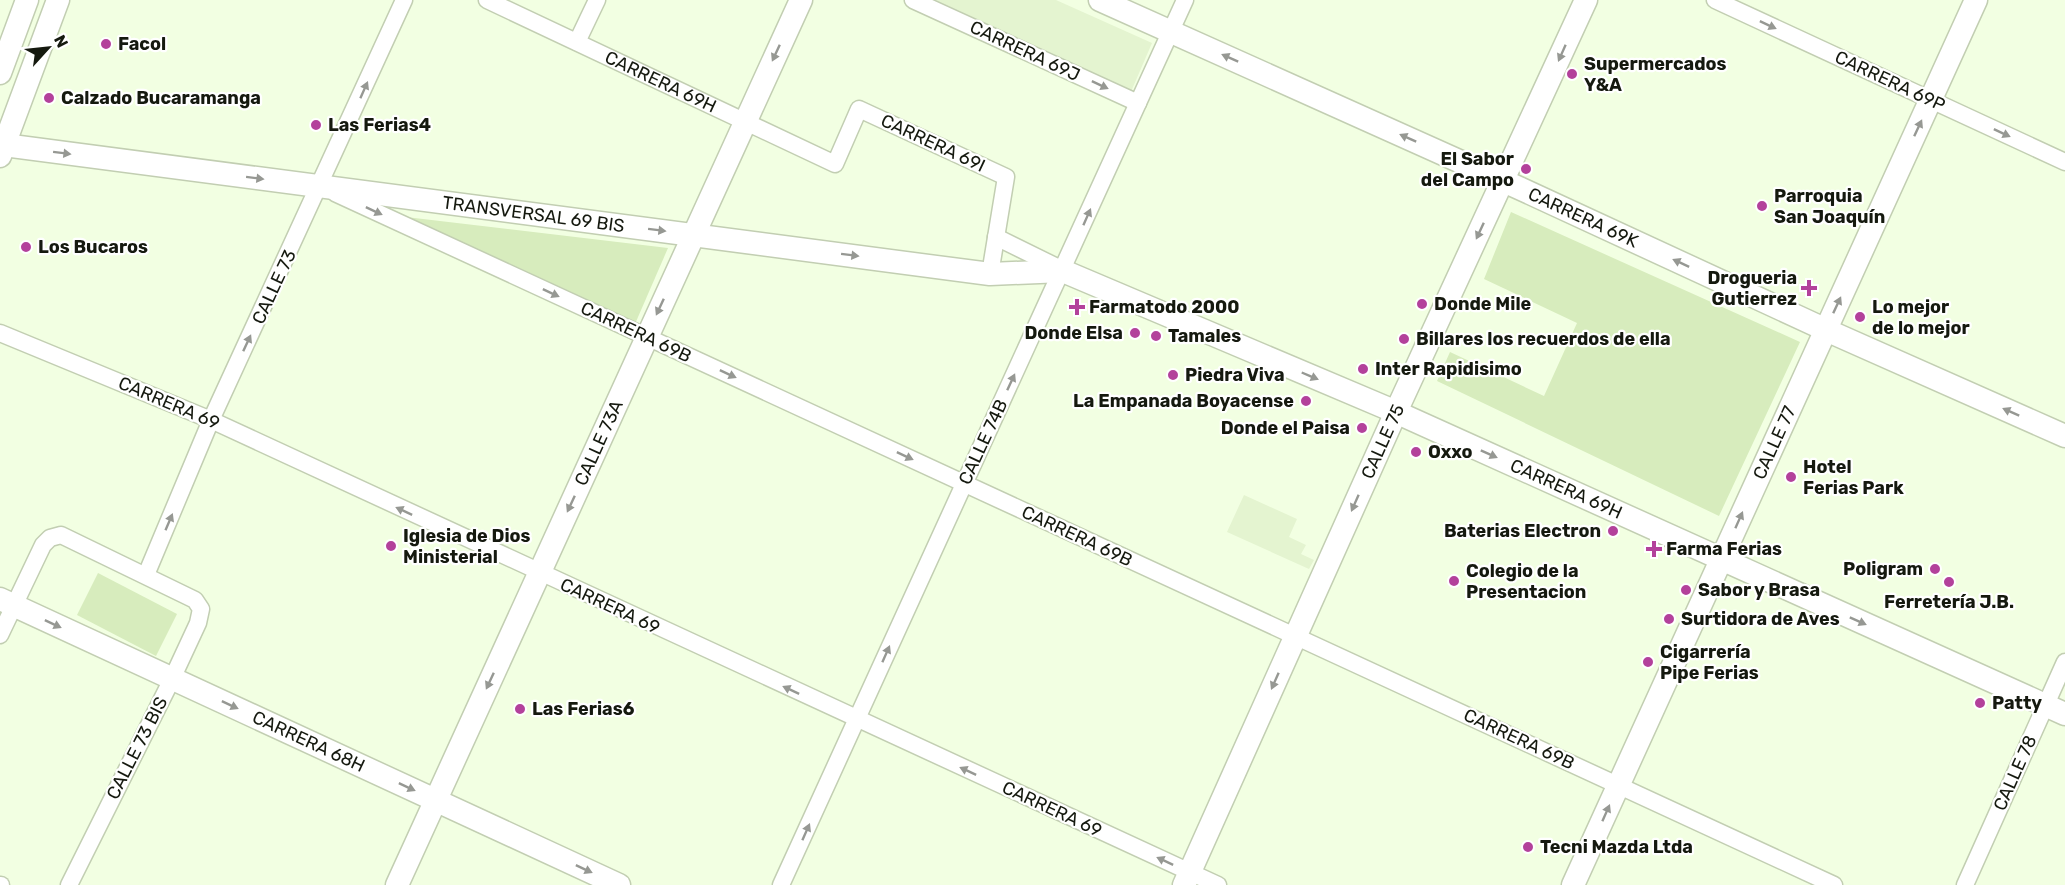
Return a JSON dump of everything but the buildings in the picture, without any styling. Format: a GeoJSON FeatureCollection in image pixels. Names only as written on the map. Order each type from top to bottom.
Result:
{"type":"FeatureCollection","features":[{"type":"Feature","properties":{"kind":"street"},"geometry":{"type":"LineString","coordinates":[[0,73],[5,44],[27,0]]}},
{"type":"Feature","properties":{"kind":"street"},"geometry":{"type":"LineString","coordinates":[[2,150],[58,0]]}},
{"type":"Feature","properties":{"kind":"street","name":"CALLE 73"},"geometry":{"type":"LineString","coordinates":[[146,576],[211,420],[321,187],[404,0]]}},
{"type":"Feature","properties":{"kind":"street","name":"CARRERA 69H"},"geometry":{"type":"LineString","coordinates":[[487,0],[835,164],[859,109]]}},
{"type":"Feature","properties":{"kind":"street"},"geometry":{"type":"LineString","coordinates":[[577,42],[597,0]]}},
{"type":"Feature","properties":{"kind":"street","name":"CALLE 73A"},"geometry":{"type":"LineString","coordinates":[[397,885],[801,0]]}},
{"type":"Feature","properties":{"kind":"street","name":"CARRERA 69J"},"geometry":{"type":"LineString","coordinates":[[913,0],[1138,103]]}},
{"type":"Feature","properties":{"kind":"street","name":"CARRERA 69K"},"geometry":{"type":"LineString","coordinates":[[1100,0],[1504,181],[1825,330],[2065,436]]}},
{"type":"Feature","properties":{"kind":"street","name":"CALLE 74B"},"geometry":{"type":"LineString","coordinates":[[781,885],[1185,0]]}},
{"type":"Feature","properties":{"kind":"street","name":"CALLE 75"},"geometry":{"type":"LineString","coordinates":[[1187,879],[1396,412],[1586,0]]}},
{"type":"Feature","properties":{"kind":"street","name":"CARRERA 69P"},"geometry":{"type":"LineString","coordinates":[[1715,0],[2065,162]]}},
{"type":"Feature","properties":{"kind":"street","name":"CALLE 77"},"geometry":{"type":"LineString","coordinates":[[1573,885],[1976,0]]}},
{"type":"Feature","properties":{"kind":"street","name":"CARRERA 69I"},"geometry":{"type":"LineString","coordinates":[[859,109],[1006,177],[996,237]]}},
{"type":"Feature","properties":{"kind":"street","name":"TRANSVERSAL 69 BIS"},"geometry":{"type":"LineString","coordinates":[[2,150],[321,187],[990,274],[1063,271]]}},
{"type":"Feature","properties":{"kind":"street","name":"CARRERA 69B"},"geometry":{"type":"LineString","coordinates":[[321,187],[1834,885]]}},
{"type":"Feature","properties":{"kind":"street"},"geometry":{"type":"LineString","coordinates":[[990,274],[996,237],[1063,271]]}},
{"type":"Feature","properties":{"kind":"street","name":"CARRERA 69H"},"geometry":{"type":"LineString","coordinates":[[1063,271],[1396,412],[2055,710]]}},
{"type":"Feature","properties":{"kind":"street","name":"CARRERA 69"},"geometry":{"type":"LineString","coordinates":[[0,333],[211,420],[856,720],[1187,879],[1218,885]]}},
{"type":"Feature","properties":{"kind":"street"},"geometry":{"type":"LineString","coordinates":[[0,635],[7,602],[43,545],[50,538],[61,535],[146,576]]}},
{"type":"Feature","properties":{"kind":"street","name":"CALLE 73 BIS"},"geometry":{"type":"LineString","coordinates":[[69,885],[198,623],[201,609],[195,600],[146,576]]}},
{"type":"Feature","properties":{"kind":"street","name":"CARRERA 68H"},"geometry":{"type":"LineString","coordinates":[[7,602],[619,885]]}},
{"type":"Feature","properties":{"kind":"street","name":"CALLE 78"},"geometry":{"type":"LineString","coordinates":[[1965,885],[2055,710],[2065,662]]}},
{"type":"Feature","properties":{"kind":"shaded area"},"geometry":{"type":"Polygon","coordinates":[[[918,0],[1056,0],[1152,43],[1130,94],[918,0]]]}},
{"type":"Feature","properties":{"kind":"shaded area"},"geometry":{"type":"Polygon","coordinates":[[[1511,212],[1800,342],[1719,516],[1437,381],[1450,352],[1544,396],[1577,323],[1484,279],[1511,212]]]}},
{"type":"Feature","properties":{"kind":"shaded area"},"geometry":{"type":"Polygon","coordinates":[[[406,217],[668,248],[635,324],[406,217]]]}},
{"type":"Feature","properties":{"kind":"shaded area"},"geometry":{"type":"Polygon","coordinates":[[[1244,495],[1297,519],[1289,537],[1306,545],[1301,554],[1314,560],[1309,569],[1227,532],[1244,495]]]}},
{"type":"Feature","properties":{"kind":"shaded area"},"geometry":{"type":"Polygon","coordinates":[[[98,573],[177,614],[156,656],[77,615],[98,573]]]}},
{"type":"Feature","properties":{"kind":"place","name":"Facol"},"geometry":{"type":"Point","coordinates":[106,44]}},
{"type":"Feature","properties":{"kind":"place","name":"Supermercados Y&A"},"geometry":{"type":"Point","coordinates":[1572,74]}},
{"type":"Feature","properties":{"kind":"place","name":"Calzado Bucaramanga"},"geometry":{"type":"Point","coordinates":[49,98]}},
{"type":"Feature","properties":{"kind":"place","name":"Las Ferias4"},"geometry":{"type":"Point","coordinates":[316,125]}},
{"type":"Feature","properties":{"kind":"place","name":"El Sabor del Campo"},"geometry":{"type":"Point","coordinates":[1526,169]}},
{"type":"Feature","properties":{"kind":"place","name":"Parroquia San Joaquín"},"geometry":{"type":"Point","coordinates":[1762,206]}},
{"type":"Feature","properties":{"kind":"place","name":"Los Bucaros"},"geometry":{"type":"Point","coordinates":[26,247]}},
{"type":"Feature","properties":{"kind":"place","name":"Drogueria Gutierrez"},"geometry":{"type":"Point","coordinates":[1809,288]}},
{"type":"Feature","properties":{"kind":"place","name":"Donde Mile"},"geometry":{"type":"Point","coordinates":[1422,304]}},
{"type":"Feature","properties":{"kind":"place","name":"Farmatodo 2000"},"geometry":{"type":"Point","coordinates":[1077,307]}},
{"type":"Feature","properties":{"kind":"place","name":"Lo mejor de lo mejor"},"geometry":{"type":"Point","coordinates":[1860,317]}},
{"type":"Feature","properties":{"kind":"place","name":"Donde Elsa"},"geometry":{"type":"Point","coordinates":[1135,333]}},
{"type":"Feature","properties":{"kind":"place","name":"Tamales"},"geometry":{"type":"Point","coordinates":[1156,336]}},
{"type":"Feature","properties":{"kind":"place","name":"Billares los recuerdos de ella"},"geometry":{"type":"Point","coordinates":[1404,339]}},
{"type":"Feature","properties":{"kind":"place","name":"Inter Rapidisimo"},"geometry":{"type":"Point","coordinates":[1363,369]}},
{"type":"Feature","properties":{"kind":"place","name":"Piedra Viva"},"geometry":{"type":"Point","coordinates":[1173,375]}},
{"type":"Feature","properties":{"kind":"place","name":"La Empanada Boyacense"},"geometry":{"type":"Point","coordinates":[1306,401]}},
{"type":"Feature","properties":{"kind":"place","name":"Donde el Paisa"},"geometry":{"type":"Point","coordinates":[1362,428]}},
{"type":"Feature","properties":{"kind":"place","name":"Oxxo"},"geometry":{"type":"Point","coordinates":[1416,452]}},
{"type":"Feature","properties":{"kind":"place","name":"Hotel Ferias Park"},"geometry":{"type":"Point","coordinates":[1791,477]}},
{"type":"Feature","properties":{"kind":"place","name":"Baterias Electron"},"geometry":{"type":"Point","coordinates":[1613,531]}},
{"type":"Feature","properties":{"kind":"place","name":"Iglesia de Dios Ministerial"},"geometry":{"type":"Point","coordinates":[391,546]}},
{"type":"Feature","properties":{"kind":"place","name":"Farma Ferias"},"geometry":{"type":"Point","coordinates":[1654,549]}},
{"type":"Feature","properties":{"kind":"place","name":"Poligram"},"geometry":{"type":"Point","coordinates":[1935,569]}},
{"type":"Feature","properties":{"kind":"place","name":"Colegio de la Presentacion"},"geometry":{"type":"Point","coordinates":[1454,581]}},
{"type":"Feature","properties":{"kind":"place","name":"Ferretería J.B."},"geometry":{"type":"Point","coordinates":[1949,582]}},
{"type":"Feature","properties":{"kind":"place","name":"Sabor y Brasa"},"geometry":{"type":"Point","coordinates":[1686,590]}},
{"type":"Feature","properties":{"kind":"place","name":"Surtidora de Aves"},"geometry":{"type":"Point","coordinates":[1669,619]}},
{"type":"Feature","properties":{"kind":"place","name":"Cigarrería Pipe Ferias"},"geometry":{"type":"Point","coordinates":[1648,662]}},
{"type":"Feature","properties":{"kind":"place","name":"Patty"},"geometry":{"type":"Point","coordinates":[1980,703]}},
{"type":"Feature","properties":{"kind":"place","name":"Las Ferias6"},"geometry":{"type":"Point","coordinates":[520,709]}},
{"type":"Feature","properties":{"kind":"place","name":"Tecni Mazda Ltda"},"geometry":{"type":"Point","coordinates":[1528,847]}}]}
